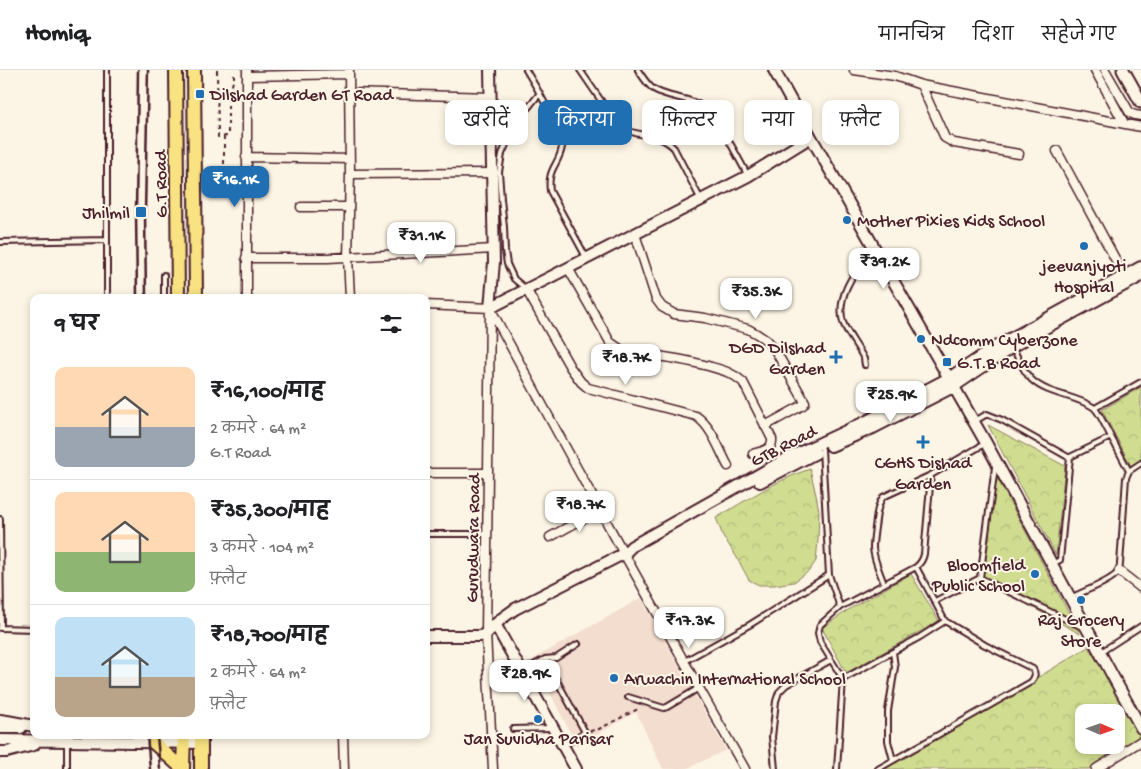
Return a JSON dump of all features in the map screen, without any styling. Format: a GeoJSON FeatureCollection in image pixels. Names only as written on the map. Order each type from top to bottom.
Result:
{"type":"FeatureCollection","features":[{"type":"Feature","properties":{"kind":"highway","name":"G.T Road"},"geometry":{"type":"LineString","coordinates":[[176,70],[178,294]]}},
{"type":"Feature","properties":{"kind":"highway","name":"G.T Road"},"geometry":{"type":"LineString","coordinates":[[194,70],[196,294]]}},
{"type":"Feature","properties":{"kind":"highway"},"geometry":{"type":"LineString","coordinates":[[183,769],[184,739]]}},
{"type":"Feature","properties":{"kind":"highway"},"geometry":{"type":"LineString","coordinates":[[201,739],[201,769]]}},
{"type":"Feature","properties":{"kind":"highway"},"geometry":{"type":"LineString","coordinates":[[154,743],[183,769]]}},
{"type":"Feature","properties":{"kind":"main road"},"geometry":{"type":"LineString","coordinates":[[1123,70],[1141,102]]}},
{"type":"Feature","properties":{"kind":"street"},"geometry":{"type":"LineString","coordinates":[[490,70],[494,249],[490,308],[599,510],[745,769]]}},
{"type":"Feature","properties":{"kind":"street"},"geometry":{"type":"LineString","coordinates":[[774,70],[791,100]]}},
{"type":"Feature","properties":{"kind":"street"},"geometry":{"type":"LineString","coordinates":[[854,70],[896,76],[921,85],[1141,127]]}},
{"type":"Feature","properties":{"kind":"street"},"geometry":{"type":"LineString","coordinates":[[1095,70],[1124,123]]}},
{"type":"Feature","properties":{"kind":"street"},"geometry":{"type":"LineString","coordinates":[[1106,70],[1130,113],[1135,116],[1141,116]]}},
{"type":"Feature","properties":{"kind":"street"},"geometry":{"type":"LineString","coordinates":[[247,294],[247,73],[349,72],[350,174],[348,257],[350,294]]}},
{"type":"Feature","properties":{"kind":"street"},"geometry":{"type":"LineString","coordinates":[[921,85],[945,138],[954,144],[1019,154]]}},
{"type":"Feature","properties":{"kind":"street"},"geometry":{"type":"LineString","coordinates":[[349,93],[491,96]]}},
{"type":"Feature","properties":{"kind":"street"},"geometry":{"type":"LineString","coordinates":[[812,139],[986,444],[1141,728]]}},
{"type":"Feature","properties":{"kind":"street"},"geometry":{"type":"LineString","coordinates":[[430,305],[490,308],[748,176],[798,145]]}},
{"type":"Feature","properties":{"kind":"street"},"geometry":{"type":"LineString","coordinates":[[1057,151],[1126,279]]}},
{"type":"Feature","properties":{"kind":"street"},"geometry":{"type":"LineString","coordinates":[[246,157],[350,159]]}},
{"type":"Feature","properties":{"kind":"street"},"geometry":{"type":"LineString","coordinates":[[350,174],[492,172]]}},
{"type":"Feature","properties":{"kind":"street"},"geometry":{"type":"LineString","coordinates":[[302,207],[349,207]]}},
{"type":"Feature","properties":{"kind":"street"},"geometry":{"type":"LineString","coordinates":[[635,234],[656,299],[662,308],[674,314],[705,318],[748,329],[766,340],[775,350],[805,402],[803,405],[765,426]]}},
{"type":"Feature","properties":{"kind":"street"},"geometry":{"type":"LineString","coordinates":[[246,258],[348,257],[494,249]]}},
{"type":"Feature","properties":{"kind":"street","name":"GTB Road"},"geometry":{"type":"LineString","coordinates":[[486,634],[495,624],[515,609],[624,554],[635,552],[790,462],[867,422],[951,382],[1010,343],[1126,279],[1141,267]]}},
{"type":"Feature","properties":{"kind":"street"},"geometry":{"type":"LineString","coordinates":[[568,268],[610,342],[623,351],[687,360],[735,375],[743,382],[772,439],[770,448],[753,454]]}},
{"type":"Feature","properties":{"kind":"street","name":"GTB Road"},"geometry":{"type":"LineString","coordinates":[[1126,279],[1141,276]]}},
{"type":"Feature","properties":{"kind":"street"},"geometry":{"type":"LineString","coordinates":[[526,289],[570,367],[581,382],[588,388],[696,416],[703,420],[728,466]]}},
{"type":"Feature","properties":{"kind":"street","name":"Gurudwara Road"},"geometry":{"type":"LineString","coordinates":[[490,308],[486,634],[493,769]]}},
{"type":"Feature","properties":{"kind":"street"},"geometry":{"type":"LineString","coordinates":[[430,473],[488,473]]}},
{"type":"Feature","properties":{"kind":"street"},"geometry":{"type":"LineString","coordinates":[[550,537],[599,510]]}},
{"type":"Feature","properties":{"kind":"street"},"geometry":{"type":"LineString","coordinates":[[1119,571],[1141,588]]}},
{"type":"Feature","properties":{"kind":"street"},"geometry":{"type":"LineString","coordinates":[[495,624],[576,769]]}},
{"type":"Feature","properties":{"kind":"street"},"geometry":{"type":"LineString","coordinates":[[430,636],[480,636],[486,634]]}},
{"type":"Feature","properties":{"kind":"street"},"geometry":{"type":"LineString","coordinates":[[0,720],[30,726]]}},
{"type":"Feature","properties":{"kind":"street"},"geometry":{"type":"LineString","coordinates":[[0,728],[30,727]]}},
{"type":"Feature","properties":{"kind":"street"},"geometry":{"type":"LineString","coordinates":[[0,740],[67,742],[106,739],[154,743],[201,739]]}},
{"type":"Feature","properties":{"kind":"street"},"geometry":{"type":"LineString","coordinates":[[343,739],[344,769]]}},
{"type":"Feature","properties":{"kind":"street"},"geometry":{"type":"LineString","coordinates":[[0,752],[8,752],[47,741]]}},
{"type":"Feature","properties":{"kind":"street"},"geometry":{"type":"LineString","coordinates":[[1096,769],[1141,741]]}},
{"type":"Feature","properties":{"kind":"lane"},"geometry":{"type":"LineString","coordinates":[[107,70],[107,294]]}},
{"type":"Feature","properties":{"kind":"lane"},"geometry":{"type":"LineString","coordinates":[[526,70],[540,93],[563,144],[551,172],[550,190],[587,258]]}},
{"type":"Feature","properties":{"kind":"lane"},"geometry":{"type":"LineString","coordinates":[[580,70],[617,124],[624,130],[661,138],[674,148],[701,200]]}},
{"type":"Feature","properties":{"kind":"lane"},"geometry":{"type":"LineString","coordinates":[[638,70],[654,89],[702,106],[710,113],[717,121],[748,176]]}},
{"type":"Feature","properties":{"kind":"lane"},"geometry":{"type":"LineString","coordinates":[[526,289],[514,278],[507,264],[499,172],[502,154],[515,124],[540,93]]}},
{"type":"Feature","properties":{"kind":"lane"},"geometry":{"type":"LineString","coordinates":[[0,242],[107,240]]}},
{"type":"Feature","properties":{"kind":"lane"},"geometry":{"type":"LineString","coordinates":[[865,365],[864,359],[843,323],[842,305],[849,283],[873,246]]}},
{"type":"Feature","properties":{"kind":"lane"},"geometry":{"type":"LineString","coordinates":[[164,275],[164,294]]}},
{"type":"Feature","properties":{"kind":"lane"},"geometry":{"type":"LineString","coordinates":[[1010,343],[1026,374],[1034,382],[1094,408],[1129,471]]}},
{"type":"Feature","properties":{"kind":"lane"},"geometry":{"type":"LineString","coordinates":[[1094,408],[1141,382]]}},
{"type":"Feature","properties":{"kind":"lane"},"geometry":{"type":"LineString","coordinates":[[973,422],[986,414],[1002,420],[1070,457]]}},
{"type":"Feature","properties":{"kind":"lane"},"geometry":{"type":"LineString","coordinates":[[1070,457],[1111,437]]}},
{"type":"Feature","properties":{"kind":"lane"},"geometry":{"type":"LineString","coordinates":[[884,584],[873,549],[880,501],[883,497],[931,475],[986,444]]}},
{"type":"Feature","properties":{"kind":"lane"},"geometry":{"type":"LineString","coordinates":[[820,447],[829,575],[840,607]]}},
{"type":"Feature","properties":{"kind":"lane"},"geometry":{"type":"LineString","coordinates":[[1052,564],[1060,560],[1070,457]]}},
{"type":"Feature","properties":{"kind":"lane"},"geometry":{"type":"LineString","coordinates":[[980,578],[996,462]]}},
{"type":"Feature","properties":{"kind":"lane"},"geometry":{"type":"LineString","coordinates":[[1070,599],[1109,580],[1119,571],[1126,478],[1129,471],[1141,464]]}},
{"type":"Feature","properties":{"kind":"lane"},"geometry":{"type":"LineString","coordinates":[[837,769],[842,679],[820,642],[818,633],[820,625],[840,607],[916,567],[923,560],[931,475]]}},
{"type":"Feature","properties":{"kind":"lane"},"geometry":{"type":"LineString","coordinates":[[0,519],[0,628],[30,629]]}},
{"type":"Feature","properties":{"kind":"lane"},"geometry":{"type":"LineString","coordinates":[[430,534],[488,534]]}},
{"type":"Feature","properties":{"kind":"lane"},"geometry":{"type":"LineString","coordinates":[[878,769],[1035,678],[1035,673],[1032,669],[985,646],[945,621],[916,567]]}},
{"type":"Feature","properties":{"kind":"lane"},"geometry":{"type":"LineString","coordinates":[[684,662],[751,624],[829,575]]}},
{"type":"Feature","properties":{"kind":"lane"},"geometry":{"type":"LineString","coordinates":[[935,601],[980,578]]}},
{"type":"Feature","properties":{"kind":"lane"},"geometry":{"type":"LineString","coordinates":[[980,578],[1087,629]]}},
{"type":"Feature","properties":{"kind":"lane"},"geometry":{"type":"LineString","coordinates":[[842,679],[945,621]]}},
{"type":"Feature","properties":{"kind":"lane"},"geometry":{"type":"LineString","coordinates":[[1100,652],[1141,626]]}},
{"type":"Feature","properties":{"kind":"lane"},"geometry":{"type":"LineString","coordinates":[[522,672],[545,659],[556,658],[578,644]]}},
{"type":"Feature","properties":{"kind":"lane"},"geometry":{"type":"LineString","coordinates":[[893,652],[895,667],[888,711],[888,741],[893,760]]}},
{"type":"Feature","properties":{"kind":"lane"},"geometry":{"type":"LineString","coordinates":[[545,659],[585,732],[563,746]]}},
{"type":"Feature","properties":{"kind":"lane"},"geometry":{"type":"LineString","coordinates":[[775,769],[772,737],[776,701],[779,692],[786,684],[831,660]]}},
{"type":"Feature","properties":{"kind":"lane"},"geometry":{"type":"LineString","coordinates":[[628,697],[664,708],[698,688]]}},
{"type":"Feature","properties":{"kind":"lane"},"geometry":{"type":"LineString","coordinates":[[513,729],[553,728]]}},
{"type":"Feature","properties":{"kind":"lane"},"geometry":{"type":"LineString","coordinates":[[67,742],[67,769]]}},
{"type":"Feature","properties":{"kind":"path"},"geometry":{"type":"LineString","coordinates":[[217,70],[218,137],[228,136],[228,99],[234,78],[234,70]]}},
{"type":"Feature","properties":{"kind":"path"},"geometry":{"type":"LineString","coordinates":[[224,136],[224,172]]}},
{"type":"Feature","properties":{"kind":"path"},"geometry":{"type":"LineString","coordinates":[[585,732],[599,729],[638,709]]}},
{"type":"Feature","properties":{"kind":"shaded area","name":"Arwachin International School"},"geometry":{"type":"Polygon","coordinates":[[[641,598],[726,750],[686,769],[663,769],[636,712],[577,746],[533,659],[641,598]]]}},
{"type":"Feature","properties":{"kind":"green space"},"geometry":{"type":"Polygon","coordinates":[[[1141,387],[1141,460],[1131,466],[1102,410],[1141,387]]]}},
{"type":"Feature","properties":{"kind":"green space"},"geometry":{"type":"Polygon","coordinates":[[[988,425],[1065,466],[1056,555],[988,425]]]}},
{"type":"Feature","properties":{"kind":"green space"},"geometry":{"type":"Polygon","coordinates":[[[810,469],[819,511],[816,561],[809,571],[794,582],[759,585],[749,580],[723,536],[716,518],[774,484],[810,469]]]}},
{"type":"Feature","properties":{"kind":"green space"},"geometry":{"type":"Polygon","coordinates":[[[993,470],[1080,634],[980,578],[993,470]]]}},
{"type":"Feature","properties":{"kind":"green space"},"geometry":{"type":"Polygon","coordinates":[[[911,574],[939,621],[846,673],[822,628],[851,608],[911,574]]]}},
{"type":"Feature","properties":{"kind":"green space"},"geometry":{"type":"Polygon","coordinates":[[[1088,647],[1125,704],[1075,704],[1075,754],[1117,754],[1089,769],[881,769],[983,711],[1088,647]]]}},
{"type":"Feature","properties":{"kind":"green space"},"geometry":{"type":"Polygon","coordinates":[[[1125,704],[1141,729],[1141,741],[1125,750],[1125,704]]]}},
{"type":"Feature","properties":{"kind":"railway"},"geometry":{"type":"LineString","coordinates":[[137,294],[138,70]]}},
{"type":"Feature","properties":{"kind":"railway"},"geometry":{"type":"LineString","coordinates":[[146,294],[145,212],[148,70]]}},
{"type":"Feature","properties":{"kind":"railway"},"geometry":{"type":"LineString","coordinates":[[147,739],[150,769]]}},
{"type":"Feature","properties":{"kind":"railway"},"geometry":{"type":"LineString","coordinates":[[157,739],[160,769]]}},
{"type":"Feature","properties":{"kind":"place","name":"Dilshad Garden GT Road"},"geometry":{"type":"Point","coordinates":[200,94]}},
{"type":"Feature","properties":{"kind":"place","name":"Jhilmil"},"geometry":{"type":"Point","coordinates":[141,212]}},
{"type":"Feature","properties":{"kind":"place","name":"Mother Pixies Kids School"},"geometry":{"type":"Point","coordinates":[847,220]}},
{"type":"Feature","properties":{"kind":"place","name":"jeevanjyoti Hospital"},"geometry":{"type":"Point","coordinates":[1084,246]}},
{"type":"Feature","properties":{"kind":"place","name":"Ndcomm Cyberzone"},"geometry":{"type":"Point","coordinates":[921,339]}},
{"type":"Feature","properties":{"kind":"place","name":"DGD Dilshad Garden"},"geometry":{"type":"Point","coordinates":[836,357]}},
{"type":"Feature","properties":{"kind":"place","name":"G.T.B Road"},"geometry":{"type":"Point","coordinates":[947,362]}},
{"type":"Feature","properties":{"kind":"place","name":"CGHS Dishad Garden"},"geometry":{"type":"Point","coordinates":[923,442]}},
{"type":"Feature","properties":{"kind":"place","name":"Bloomfield Public School"},"geometry":{"type":"Point","coordinates":[1035,574]}},
{"type":"Feature","properties":{"kind":"place","name":"Raj Grocery Store"},"geometry":{"type":"Point","coordinates":[1081,600]}},
{"type":"Feature","properties":{"kind":"place","name":"Arwachin International School"},"geometry":{"type":"Point","coordinates":[614,678]}},
{"type":"Feature","properties":{"kind":"place","name":"Jan Suvidha Parisar"},"geometry":{"type":"Point","coordinates":[538,719]}}]}
